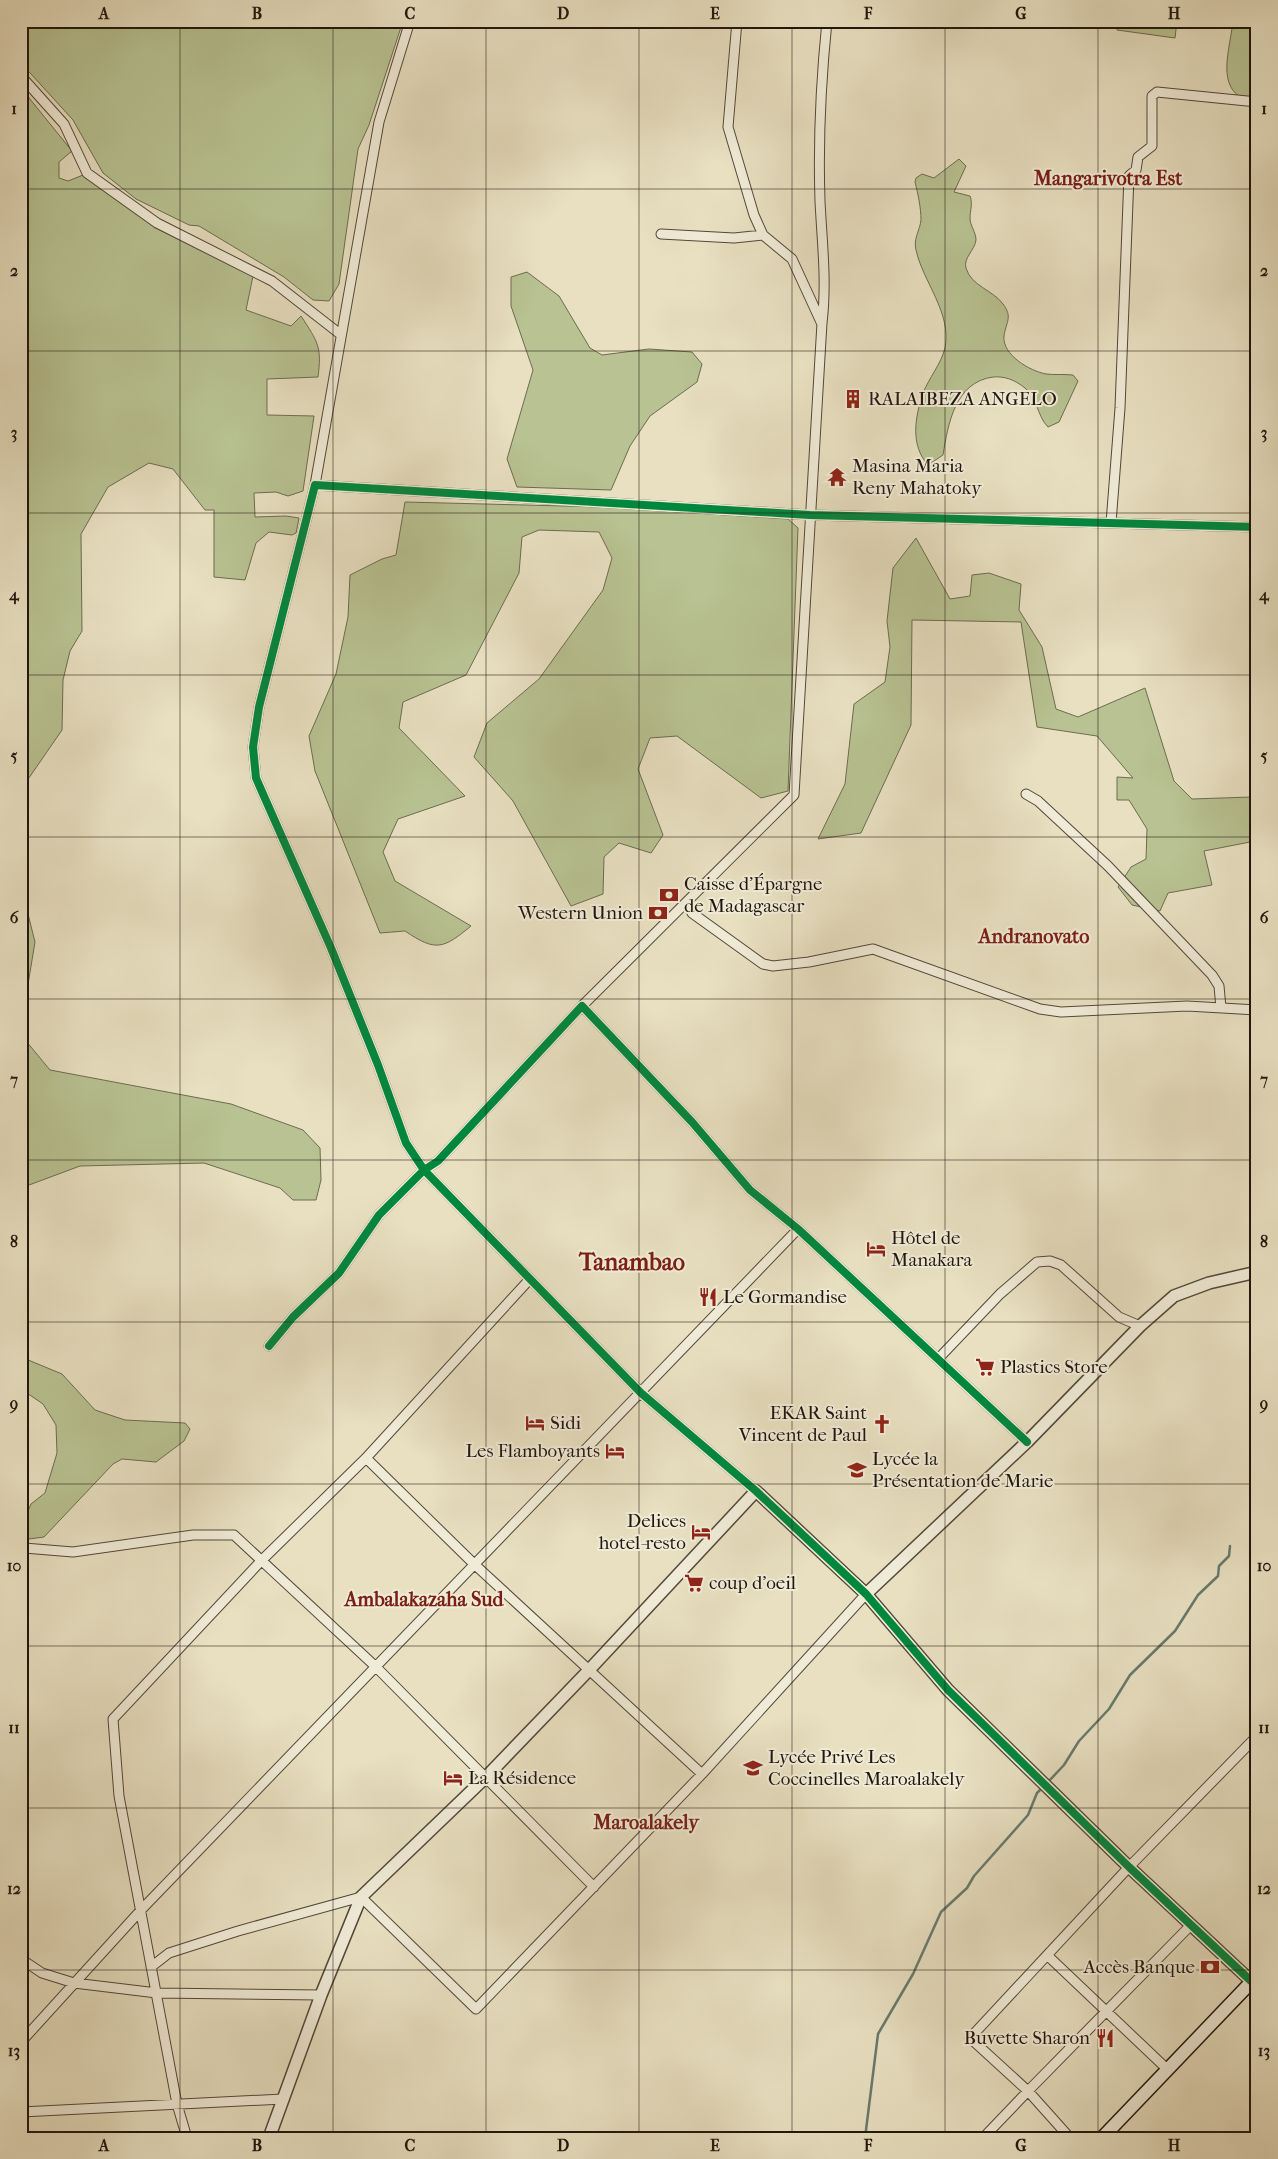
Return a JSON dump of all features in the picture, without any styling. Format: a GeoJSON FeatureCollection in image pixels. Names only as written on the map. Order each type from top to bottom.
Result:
{"type":"FeatureCollection","features":[{"type":"Feature","properties":{"kind":"main road"},"geometry":{"type":"LineString","coordinates":[[1102,2138],[1254,1979]]}},
{"type":"Feature","properties":{"kind":"street"},"geometry":{"type":"LineString","coordinates":[[410,21],[379,122],[315,484],[259,707],[253,746],[256,778],[332,948],[378,1064],[406,1143],[424,1170],[641,1393],[756,1492],[866,1594],[948,1690],[1129,1867],[1191,1925],[1254,1979]]}},
{"type":"Feature","properties":{"kind":"street"},"geometry":{"type":"LineString","coordinates":[[737,21],[728,127],[754,215],[763,235],[792,259],[822,323]]}},
{"type":"Feature","properties":{"kind":"street"},"geometry":{"type":"LineString","coordinates":[[269,1346],[293,1317],[339,1273],[379,1215],[424,1170],[438,1160],[582,1006],[794,795],[822,323],[826,290],[820,199],[822,62],[827,21]]}},
{"type":"Feature","properties":{"kind":"street"},"geometry":{"type":"LineString","coordinates":[[21,76],[64,124],[87,173],[157,223],[272,280],[340,334]]}},
{"type":"Feature","properties":{"kind":"street"},"geometry":{"type":"LineString","coordinates":[[1111,523],[1120,408],[1128,176],[1136,170],[1138,157],[1152,146],[1152,96],[1157,92],[1211,99],[1257,102]]}},
{"type":"Feature","properties":{"kind":"street"},"geometry":{"type":"LineString","coordinates":[[661,234],[734,238],[763,235]]}},
{"type":"Feature","properties":{"kind":"street"},"geometry":{"type":"LineString","coordinates":[[315,484],[810,515],[1257,527]]}},
{"type":"Feature","properties":{"kind":"street"},"geometry":{"type":"LineString","coordinates":[[1026,794],[1038,801],[1108,866],[1206,968],[1219,986],[1221,1008]]}},
{"type":"Feature","properties":{"kind":"street"},"geometry":{"type":"LineString","coordinates":[[687,902],[692,913],[763,964],[773,966],[809,962],[873,949],[1040,1009],[1061,1012],[1187,1006],[1257,1010]]}},
{"type":"Feature","properties":{"kind":"street"},"geometry":{"type":"LineString","coordinates":[[582,1006],[692,1122],[750,1190],[798,1229],[1027,1442]]}},
{"type":"Feature","properties":{"kind":"street"},"geometry":{"type":"LineString","coordinates":[[21,2042],[141,1910],[376,1667],[473,1563],[641,1393],[798,1229]]}},
{"type":"Feature","properties":{"kind":"street"},"geometry":{"type":"LineString","coordinates":[[938,1359],[1000,1294],[1037,1262],[1050,1262],[1061,1265],[1119,1317],[1140,1326]]}},
{"type":"Feature","properties":{"kind":"street"},"geometry":{"type":"LineString","coordinates":[[361,1897],[476,2009],[702,1774],[866,1594],[1027,1442],[1140,1326],[1174,1296],[1209,1283],[1257,1272]]}},
{"type":"Feature","properties":{"kind":"street"},"geometry":{"type":"LineString","coordinates":[[187,2138],[177,2104],[119,1796],[113,1719],[261,1561],[366,1458],[530,1280]]}},
{"type":"Feature","properties":{"kind":"street"},"geometry":{"type":"LineString","coordinates":[[366,1458],[473,1563],[702,1774]]}},
{"type":"Feature","properties":{"kind":"street"},"geometry":{"type":"LineString","coordinates":[[269,2138],[321,1994],[361,1897],[486,1776],[590,1669],[756,1492]]}},
{"type":"Feature","properties":{"kind":"street"},"geometry":{"type":"LineString","coordinates":[[21,1546],[24,1548],[73,1552],[193,1534],[234,1536],[376,1667],[486,1776],[534,1829],[594,1887]]}},
{"type":"Feature","properties":{"kind":"street"},"geometry":{"type":"LineString","coordinates":[[1070,2138],[1028,2092],[970,2038],[1129,1867],[1257,1736]]}},
{"type":"Feature","properties":{"kind":"street"},"geometry":{"type":"LineString","coordinates":[[151,1967],[169,1953],[238,1931],[361,1897]]}},
{"type":"Feature","properties":{"kind":"street"},"geometry":{"type":"LineString","coordinates":[[983,2138],[1191,1925]]}},
{"type":"Feature","properties":{"kind":"street"},"geometry":{"type":"LineString","coordinates":[[1047,1955],[1167,2069]]}},
{"type":"Feature","properties":{"kind":"street"},"geometry":{"type":"LineString","coordinates":[[21,1959],[42,1973],[74,1983],[156,1993],[321,1994]]}},
{"type":"Feature","properties":{"kind":"street"},"geometry":{"type":"LineString","coordinates":[[21,2112],[283,2099]]}},
{"type":"Feature","properties":{"kind":"green space"},"geometry":{"type":"Polygon","coordinates":[[[21,21],[403,21],[369,125],[358,149],[339,284],[329,301],[313,300],[284,277],[199,226],[189,225],[136,199],[103,173],[73,120],[21,63],[21,21]]]}},
{"type":"Feature","properties":{"kind":"green space"},"geometry":{"type":"Polygon","coordinates":[[[1118,21],[1177,21],[1175,38],[1117,30],[1118,21]]]}},
{"type":"Feature","properties":{"kind":"green space"},"geometry":{"type":"Polygon","coordinates":[[[1233,21],[1257,21],[1257,104],[1243,99],[1234,92],[1229,83],[1227,60],[1233,21]]]}},
{"type":"Feature","properties":{"kind":"green space"},"geometry":{"type":"Polygon","coordinates":[[[21,88],[72,151],[59,162],[59,178],[68,181],[83,175],[156,228],[253,276],[246,310],[291,326],[301,316],[315,339],[319,358],[318,377],[267,379],[267,415],[314,416],[303,491],[288,496],[276,492],[254,493],[255,517],[286,516],[299,518],[296,533],[292,535],[269,532],[256,543],[245,580],[214,577],[214,510],[205,510],[173,469],[149,463],[108,487],[81,534],[82,631],[70,651],[63,680],[62,730],[22,788],[24,848],[21,857],[21,88]]]}},
{"type":"Feature","properties":{"kind":"green space"},"geometry":{"type":"Polygon","coordinates":[[[959,159],[966,166],[954,192],[970,196],[970,221],[976,240],[966,261],[966,268],[972,279],[999,299],[1008,313],[1004,336],[1007,350],[1025,366],[1046,374],[1073,375],[1078,381],[1059,422],[1048,427],[1044,423],[1033,397],[1021,385],[1002,377],[993,377],[980,381],[970,387],[956,406],[951,418],[943,455],[928,465],[922,457],[916,440],[916,421],[923,393],[943,354],[946,335],[941,310],[915,246],[921,220],[915,182],[916,178],[922,174],[934,178],[959,159]]]}},
{"type":"Feature","properties":{"kind":"green space"},"geometry":{"type":"Polygon","coordinates":[[[527,272],[559,296],[590,348],[602,355],[649,349],[692,352],[702,364],[697,382],[650,416],[630,446],[611,490],[517,487],[507,459],[533,370],[511,306],[511,277],[527,272]]]}},
{"type":"Feature","properties":{"kind":"green space"},"geometry":{"type":"Polygon","coordinates":[[[405,502],[603,507],[788,519],[798,528],[788,791],[761,798],[677,736],[650,738],[638,769],[663,835],[651,853],[619,843],[604,857],[603,894],[571,906],[513,801],[474,757],[487,723],[539,679],[603,590],[612,558],[599,532],[539,530],[522,537],[519,573],[466,675],[403,702],[399,728],[465,796],[398,819],[383,852],[395,881],[471,926],[453,939],[439,945],[424,942],[405,931],[380,933],[315,771],[309,736],[336,674],[348,617],[350,575],[382,559],[396,555],[405,502]]]}},
{"type":"Feature","properties":{"kind":"green space"},"geometry":{"type":"Polygon","coordinates":[[[916,538],[950,599],[970,596],[972,575],[989,573],[1021,584],[1019,610],[1042,647],[1056,709],[1078,717],[1145,688],[1174,781],[1192,799],[1251,797],[1250,842],[1204,851],[1212,885],[1168,893],[1160,911],[1132,905],[1118,887],[1131,867],[1146,859],[1147,829],[1129,800],[1117,800],[1117,777],[1133,778],[1097,736],[1037,727],[1021,622],[912,620],[911,725],[861,833],[818,839],[845,784],[854,704],[885,682],[890,647],[887,621],[893,568],[916,538]]]}},
{"type":"Feature","properties":{"kind":"green space"},"geometry":{"type":"Polygon","coordinates":[[[21,886],[35,942],[21,1027],[21,886]]]}},
{"type":"Feature","properties":{"kind":"green space"},"geometry":{"type":"Polygon","coordinates":[[[21,1035],[50,1070],[231,1104],[303,1130],[320,1148],[321,1180],[316,1200],[293,1200],[280,1188],[204,1163],[80,1166],[21,1188],[21,1035]]]}},
{"type":"Feature","properties":{"kind":"green space"},"geometry":{"type":"Polygon","coordinates":[[[21,1357],[62,1374],[95,1410],[125,1420],[185,1423],[190,1429],[184,1441],[156,1462],[122,1459],[113,1464],[44,1537],[29,1539],[25,1532],[25,1518],[31,1504],[45,1493],[57,1453],[56,1425],[43,1404],[21,1389],[21,1357]]]}},
{"type":"Feature","properties":{"kind":"waterway"},"geometry":{"type":"LineString","coordinates":[[1048,1782],[1064,1765],[1079,1741],[1109,1709],[1130,1675],[1175,1631],[1198,1595],[1218,1576],[1219,1566],[1229,1556],[1230,1546]]}},
{"type":"Feature","properties":{"kind":"waterway"},"geometry":{"type":"LineString","coordinates":[[865,2138],[878,2034],[913,1974],[941,1912],[967,1888],[974,1876],[1028,1815],[1037,1793],[1042,1788]]}},
{"type":"Feature","properties":{"kind":"cycle path"},"geometry":{"type":"LineString","coordinates":[[269,1346],[293,1317],[339,1273],[379,1215],[424,1170],[406,1143],[378,1065],[331,948],[256,778],[253,747],[259,707],[315,485],[810,515],[1257,527]]}},
{"type":"Feature","properties":{"kind":"cycle path"},"geometry":{"type":"LineString","coordinates":[[1027,1442],[798,1229],[750,1190],[692,1122],[582,1006],[438,1161],[424,1170],[641,1393],[756,1491],[866,1594],[948,1690],[1129,1867],[1251,1981]]}},
{"type":"Feature","properties":{"kind":"place","name":"RALAIBEZA ANGELO"},"geometry":{"type":"Point","coordinates":[853,399]}},
{"type":"Feature","properties":{"kind":"place","name":"Masina Maria Reny Mahatoky"},"geometry":{"type":"Point","coordinates":[837,477]}},
{"type":"Feature","properties":{"kind":"place","name":"Caisse d'Épargne de Madagascar"},"geometry":{"type":"Point","coordinates":[669,895]}},
{"type":"Feature","properties":{"kind":"place","name":"Western Union"},"geometry":{"type":"Point","coordinates":[658,913]}},
{"type":"Feature","properties":{"kind":"place","name":"Hôtel de Manakara"},"geometry":{"type":"Point","coordinates":[876,1249]}},
{"type":"Feature","properties":{"kind":"place","name":"Le Gormandise"},"geometry":{"type":"Point","coordinates":[708,1297]}},
{"type":"Feature","properties":{"kind":"place","name":"Plastics Store"},"geometry":{"type":"Point","coordinates":[985,1367]}},
{"type":"Feature","properties":{"kind":"place","name":"Sidi"},"geometry":{"type":"Point","coordinates":[535,1423]}},
{"type":"Feature","properties":{"kind":"place","name":"EKAR Saint Vincent de Paul"},"geometry":{"type":"Point","coordinates":[882,1424]}},
{"type":"Feature","properties":{"kind":"place","name":"Les Flamboyants"},"geometry":{"type":"Point","coordinates":[615,1451]}},
{"type":"Feature","properties":{"kind":"place","name":"Lycée la Présentation de Marie"},"geometry":{"type":"Point","coordinates":[857,1470]}},
{"type":"Feature","properties":{"kind":"place","name":"Delices hotel-resto"},"geometry":{"type":"Point","coordinates":[701,1532]}},
{"type":"Feature","properties":{"kind":"place","name":"coup d'oeil"},"geometry":{"type":"Point","coordinates":[694,1583]}},
{"type":"Feature","properties":{"kind":"place","name":"Lycée Privé Les Coccinelles Maroalakely"},"geometry":{"type":"Point","coordinates":[753,1768]}},
{"type":"Feature","properties":{"kind":"place","name":"La Résidence"},"geometry":{"type":"Point","coordinates":[453,1778]}},
{"type":"Feature","properties":{"kind":"place","name":"Accès Banque"},"geometry":{"type":"Point","coordinates":[1210,1967]}},
{"type":"Feature","properties":{"kind":"place","name":"Buvette Sharon"},"geometry":{"type":"Point","coordinates":[1105,2038]}},
{"type":"Feature","properties":{"kind":"district","name":"Mangarivotra Est"},"geometry":{"type":"Point","coordinates":[1108,178]}},
{"type":"Feature","properties":{"kind":"district","name":"Andranovato"},"geometry":{"type":"Point","coordinates":[1034,936]}},
{"type":"Feature","properties":{"kind":"district","name":"Tanambao"},"geometry":{"type":"Point","coordinates":[632,1262]}},
{"type":"Feature","properties":{"kind":"district","name":"Ambalakazaha Sud"},"geometry":{"type":"Point","coordinates":[424,1599]}},
{"type":"Feature","properties":{"kind":"district","name":"Maroalakely"},"geometry":{"type":"Point","coordinates":[646,1822]}}]}
